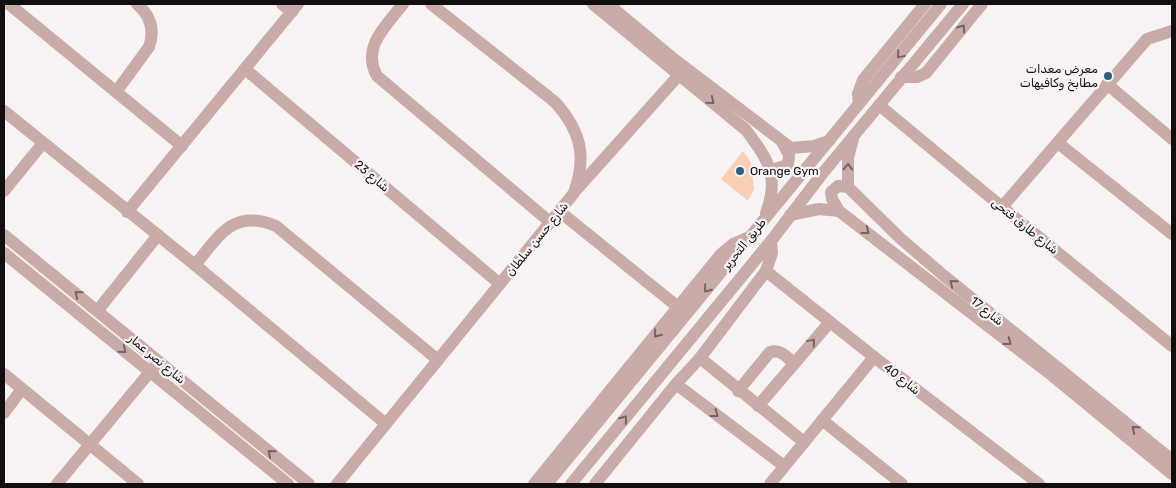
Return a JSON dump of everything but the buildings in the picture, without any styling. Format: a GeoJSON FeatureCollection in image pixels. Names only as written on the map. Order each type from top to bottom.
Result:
{"type":"FeatureCollection","features":[{"type":"Feature","properties":{"kind":"street"},"geometry":{"type":"LineString","coordinates":[[9,4],[182,146]]}},
{"type":"Feature","properties":{"kind":"street"},"geometry":{"type":"LineString","coordinates":[[116,92],[150,47],[152,39],[150,19],[137,4]]}},
{"type":"Feature","properties":{"kind":"street"},"geometry":{"type":"LineString","coordinates":[[403,4],[373,46],[370,57],[372,68],[377,76],[550,222]]}},
{"type":"Feature","properties":{"kind":"street","name":"شارع حسن سلطان"},"geometry":{"type":"LineString","coordinates":[[337,484],[574,193],[579,177],[581,161],[580,144],[575,129],[555,102],[431,4]]}},
{"type":"Feature","properties":{"kind":"street"},"geometry":{"type":"LineString","coordinates":[[593,4],[746,130],[765,155],[771,170],[770,202],[762,221]]}},
{"type":"Feature","properties":{"kind":"street"},"geometry":{"type":"LineString","coordinates":[[608,4],[674,59],[791,148],[814,146],[829,141]]}},
{"type":"Feature","properties":{"kind":"street"},"geometry":{"type":"LineString","coordinates":[[859,104],[858,94],[864,80],[925,4]]}},
{"type":"Feature","properties":{"kind":"street"},"geometry":{"type":"LineString","coordinates":[[941,4],[942,12],[953,16]]}},
{"type":"Feature","properties":{"kind":"street","name":"طريق التحرير"},"geometry":{"type":"LineString","coordinates":[[683,310],[721,254],[733,244],[750,237],[941,4]]}},
{"type":"Feature","properties":{"kind":"street","name":"طريق التحرير"},"geometry":{"type":"LineString","coordinates":[[571,484],[771,241],[822,174],[901,77],[963,4]]}},
{"type":"Feature","properties":{"kind":"street"},"geometry":{"type":"LineString","coordinates":[[901,77],[917,77],[926,73],[982,4]]}},
{"type":"Feature","properties":{"kind":"street"},"geometry":{"type":"LineString","coordinates":[[128,212],[245,69],[291,6]]}},
{"type":"Feature","properties":{"kind":"street"},"geometry":{"type":"LineString","coordinates":[[922,29],[929,30],[934,37]]}},
{"type":"Feature","properties":{"kind":"street"},"geometry":{"type":"LineString","coordinates":[[1002,208],[1147,39],[1172,30]]}},
{"type":"Feature","properties":{"kind":"street","name":"شارع 23"},"geometry":{"type":"LineString","coordinates":[[245,69],[500,284]]}},
{"type":"Feature","properties":{"kind":"street"},"geometry":{"type":"LineString","coordinates":[[574,193],[679,75]]}},
{"type":"Feature","properties":{"kind":"street"},"geometry":{"type":"LineString","coordinates":[[1107,84],[1172,139]]}},
{"type":"Feature","properties":{"kind":"street","name":"شارع طارق فتحى"},"geometry":{"type":"LineString","coordinates":[[879,105],[1172,346]]}},
{"type":"Feature","properties":{"kind":"street"},"geometry":{"type":"LineString","coordinates":[[4,111],[195,265],[386,424]]}},
{"type":"Feature","properties":{"kind":"street"},"geometry":{"type":"LineString","coordinates":[[839,211],[831,196],[831,192],[838,186],[848,187],[848,158],[854,137]]}},
{"type":"Feature","properties":{"kind":"street"},"geometry":{"type":"LineString","coordinates":[[771,170],[784,168],[788,165],[787,150],[781,141]]}},
{"type":"Feature","properties":{"kind":"street"},"geometry":{"type":"LineString","coordinates":[[1058,142],[1172,234]]}},
{"type":"Feature","properties":{"kind":"street"},"geometry":{"type":"LineString","coordinates":[[4,192],[43,143]]}},
{"type":"Feature","properties":{"kind":"street","name":"شارع 17"},"geometry":{"type":"LineString","coordinates":[[848,187],[901,239],[943,275],[1172,460]]}},
{"type":"Feature","properties":{"kind":"street"},"geometry":{"type":"LineString","coordinates":[[790,215],[819,209],[839,211]]}},
{"type":"Feature","properties":{"kind":"street"},"geometry":{"type":"LineString","coordinates":[[559,211],[683,310],[694,322],[704,321]]}},
{"type":"Feature","properties":{"kind":"street","name":"شارع 17"},"geometry":{"type":"LineString","coordinates":[[839,211],[1054,377],[1172,474]]}},
{"type":"Feature","properties":{"kind":"street"},"geometry":{"type":"LineString","coordinates":[[195,265],[224,231],[235,223],[249,219],[263,220],[276,226],[438,360]]}},
{"type":"Feature","properties":{"kind":"street","name":"شارع نصر عمار"},"geometry":{"type":"LineString","coordinates":[[4,234],[308,484]]}},
{"type":"Feature","properties":{"kind":"street"},"geometry":{"type":"LineString","coordinates":[[98,310],[158,235]]}},
{"type":"Feature","properties":{"kind":"street"},"geometry":{"type":"LineString","coordinates":[[595,484],[676,384],[700,358],[766,271],[772,253],[771,241]]}},
{"type":"Feature","properties":{"kind":"street","name":"شارع نصر عمار"},"geometry":{"type":"LineString","coordinates":[[4,252],[288,484]]}},
{"type":"Feature","properties":{"kind":"street","name":"شارع 40"},"geometry":{"type":"LineString","coordinates":[[766,271],[1039,484]]}},
{"type":"Feature","properties":{"kind":"street"},"geometry":{"type":"LineString","coordinates":[[547,484],[666,339],[683,310]]}},
{"type":"Feature","properties":{"kind":"street"},"geometry":{"type":"LineString","coordinates":[[534,484],[602,402],[683,310]]}},
{"type":"Feature","properties":{"kind":"street"},"geometry":{"type":"LineString","coordinates":[[758,406],[830,322]]}},
{"type":"Feature","properties":{"kind":"street"},"geometry":{"type":"LineString","coordinates":[[666,339],[677,341],[683,347]]}},
{"type":"Feature","properties":{"kind":"street"},"geometry":{"type":"LineString","coordinates":[[738,391],[770,352],[775,350],[780,352],[794,364]]}},
{"type":"Feature","properties":{"kind":"street"},"geometry":{"type":"LineString","coordinates":[[777,482],[784,466],[874,357]]}},
{"type":"Feature","properties":{"kind":"street"},"geometry":{"type":"LineString","coordinates":[[700,358],[738,391],[804,442]]}},
{"type":"Feature","properties":{"kind":"street"},"geometry":{"type":"LineString","coordinates":[[57,484],[159,361]]}},
{"type":"Feature","properties":{"kind":"street"},"geometry":{"type":"LineString","coordinates":[[4,374],[138,484]]}},
{"type":"Feature","properties":{"kind":"street"},"geometry":{"type":"LineString","coordinates":[[676,384],[784,466]]}},
{"type":"Feature","properties":{"kind":"street"},"geometry":{"type":"LineString","coordinates":[[4,413],[22,389]]}},
{"type":"Feature","properties":{"kind":"street"},"geometry":{"type":"LineString","coordinates":[[598,422],[602,402]]}},
{"type":"Feature","properties":{"kind":"street"},"geometry":{"type":"LineString","coordinates":[[822,420],[902,484]]}},
{"type":"Feature","properties":{"kind":"street"},"geometry":{"type":"LineString","coordinates":[[595,454],[636,435]]}},
{"type":"Feature","properties":{"kind":"shaded area","name":"Orange Gym"},"geometry":{"type":"Polygon","coordinates":[[[743,151],[751,162],[754,189],[748,201],[721,179],[743,151]]]}},
{"type":"Feature","properties":{"kind":"place","name":"معرض معدات مطابخ وكافيهات"},"geometry":{"type":"Point","coordinates":[1108,76]}},
{"type":"Feature","properties":{"kind":"place","name":"Orange Gym"},"geometry":{"type":"Point","coordinates":[740,171]}}]}
